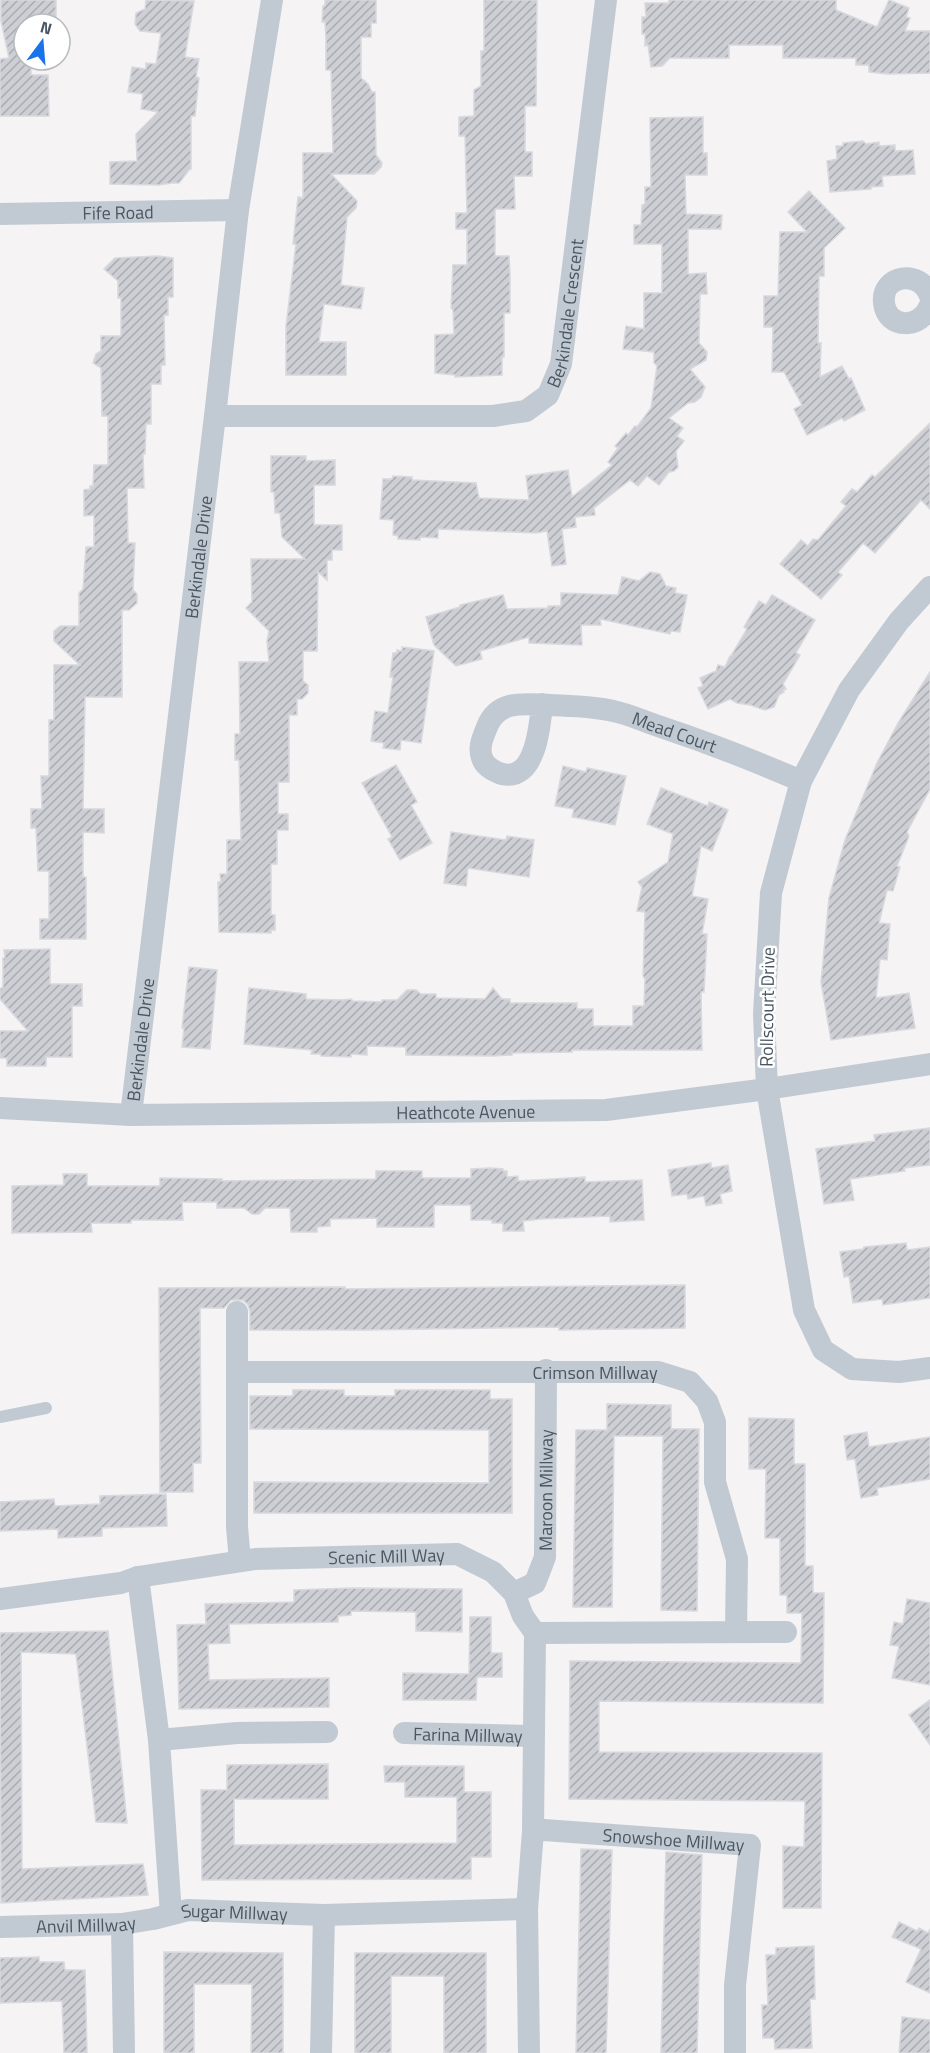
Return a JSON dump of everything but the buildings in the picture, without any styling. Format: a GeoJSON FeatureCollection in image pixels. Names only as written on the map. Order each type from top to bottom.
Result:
{"type":"FeatureCollection","features":[{"type":"Feature","properties":{"kind":"street","name":"Berkindale Drive"},"geometry":{"type":"LineString","coordinates":[[131,1115],[215,416],[237,210],[272,0]]}},
{"type":"Feature","properties":{"kind":"street","name":"Berkindale Crescent"},"geometry":{"type":"LineString","coordinates":[[215,416],[493,416],[526,411],[548,395],[561,364],[606,0]]}},
{"type":"Feature","properties":{"kind":"street","name":"Fife Road"},"geometry":{"type":"LineString","coordinates":[[0,214],[237,210]]}},
{"type":"Feature","properties":{"kind":"street"},"geometry":{"type":"LineString","coordinates":[[926,321],[902,323],[891,317],[884,303],[888,288],[898,279],[910,278],[922,283],[930,296]]}},
{"type":"Feature","properties":{"kind":"street","name":"Rollscourt Drive"},"geometry":{"type":"LineString","coordinates":[[930,587],[899,621],[849,690],[801,781],[771,893],[764,1014],[767,1089],[804,1310],[823,1350],[852,1369],[899,1372],[930,1368]]}},
{"type":"Feature","properties":{"kind":"street","name":"Mead Court"},"geometry":{"type":"LineString","coordinates":[[542,704],[614,711],[711,744],[801,781]]}},
{"type":"Feature","properties":{"kind":"street","name":"Heathcote Avenue"},"geometry":{"type":"LineString","coordinates":[[0,1108],[131,1115],[606,1110],[767,1089],[930,1064]]}},
{"type":"Feature","properties":{"kind":"street"},"geometry":{"type":"LineString","coordinates":[[237,1312],[237,1527],[240,1561]]}},
{"type":"Feature","properties":{"kind":"street","name":"Crimson Millway"},"geometry":{"type":"LineString","coordinates":[[237,1372],[546,1370],[658,1372],[690,1382],[707,1401],[715,1422],[715,1482],[736,1559],[736,1632]]}},
{"type":"Feature","properties":{"kind":"street","name":"Maroon Millway"},"geometry":{"type":"LineString","coordinates":[[514,1593],[535,1583],[545,1557],[546,1370]]}},
{"type":"Feature","properties":{"kind":"street","name":"Scenic Mill Way"},"geometry":{"type":"LineString","coordinates":[[0,1599],[121,1583],[138,1577],[255,1559],[457,1554],[493,1572],[514,1593],[523,1616],[535,1633]]}},
{"type":"Feature","properties":{"kind":"street","name":"Sugar Millway"},"geometry":{"type":"LineString","coordinates":[[138,1577],[159,1740],[171,1914],[188,1910],[324,1915],[527,1909]]}},
{"type":"Feature","properties":{"kind":"street"},"geometry":{"type":"LineString","coordinates":[[529,2053],[527,1909],[533,1831],[535,1633],[786,1632]]}},
{"type":"Feature","properties":{"kind":"street"},"geometry":{"type":"LineString","coordinates":[[159,1740],[237,1733],[327,1732]]}},
{"type":"Feature","properties":{"kind":"street","name":"Farina Millway"},"geometry":{"type":"LineString","coordinates":[[404,1733],[533,1736]]}},
{"type":"Feature","properties":{"kind":"street","name":"Snowshoe Millway"},"geometry":{"type":"LineString","coordinates":[[533,1831],[750,1845],[735,1985],[735,2053]]}},
{"type":"Feature","properties":{"kind":"street","name":"Anvil Millway"},"geometry":{"type":"LineString","coordinates":[[0,1927],[122,1924],[171,1914]]}},
{"type":"Feature","properties":{"kind":"street"},"geometry":{"type":"LineString","coordinates":[[321,2053],[324,1915]]}},
{"type":"Feature","properties":{"kind":"street"},"geometry":{"type":"LineString","coordinates":[[122,1924],[124,2053]]}},
{"type":"Feature","properties":{"kind":"lane"},"geometry":{"type":"LineString","coordinates":[[0,1417],[46,1408]]}}]}
